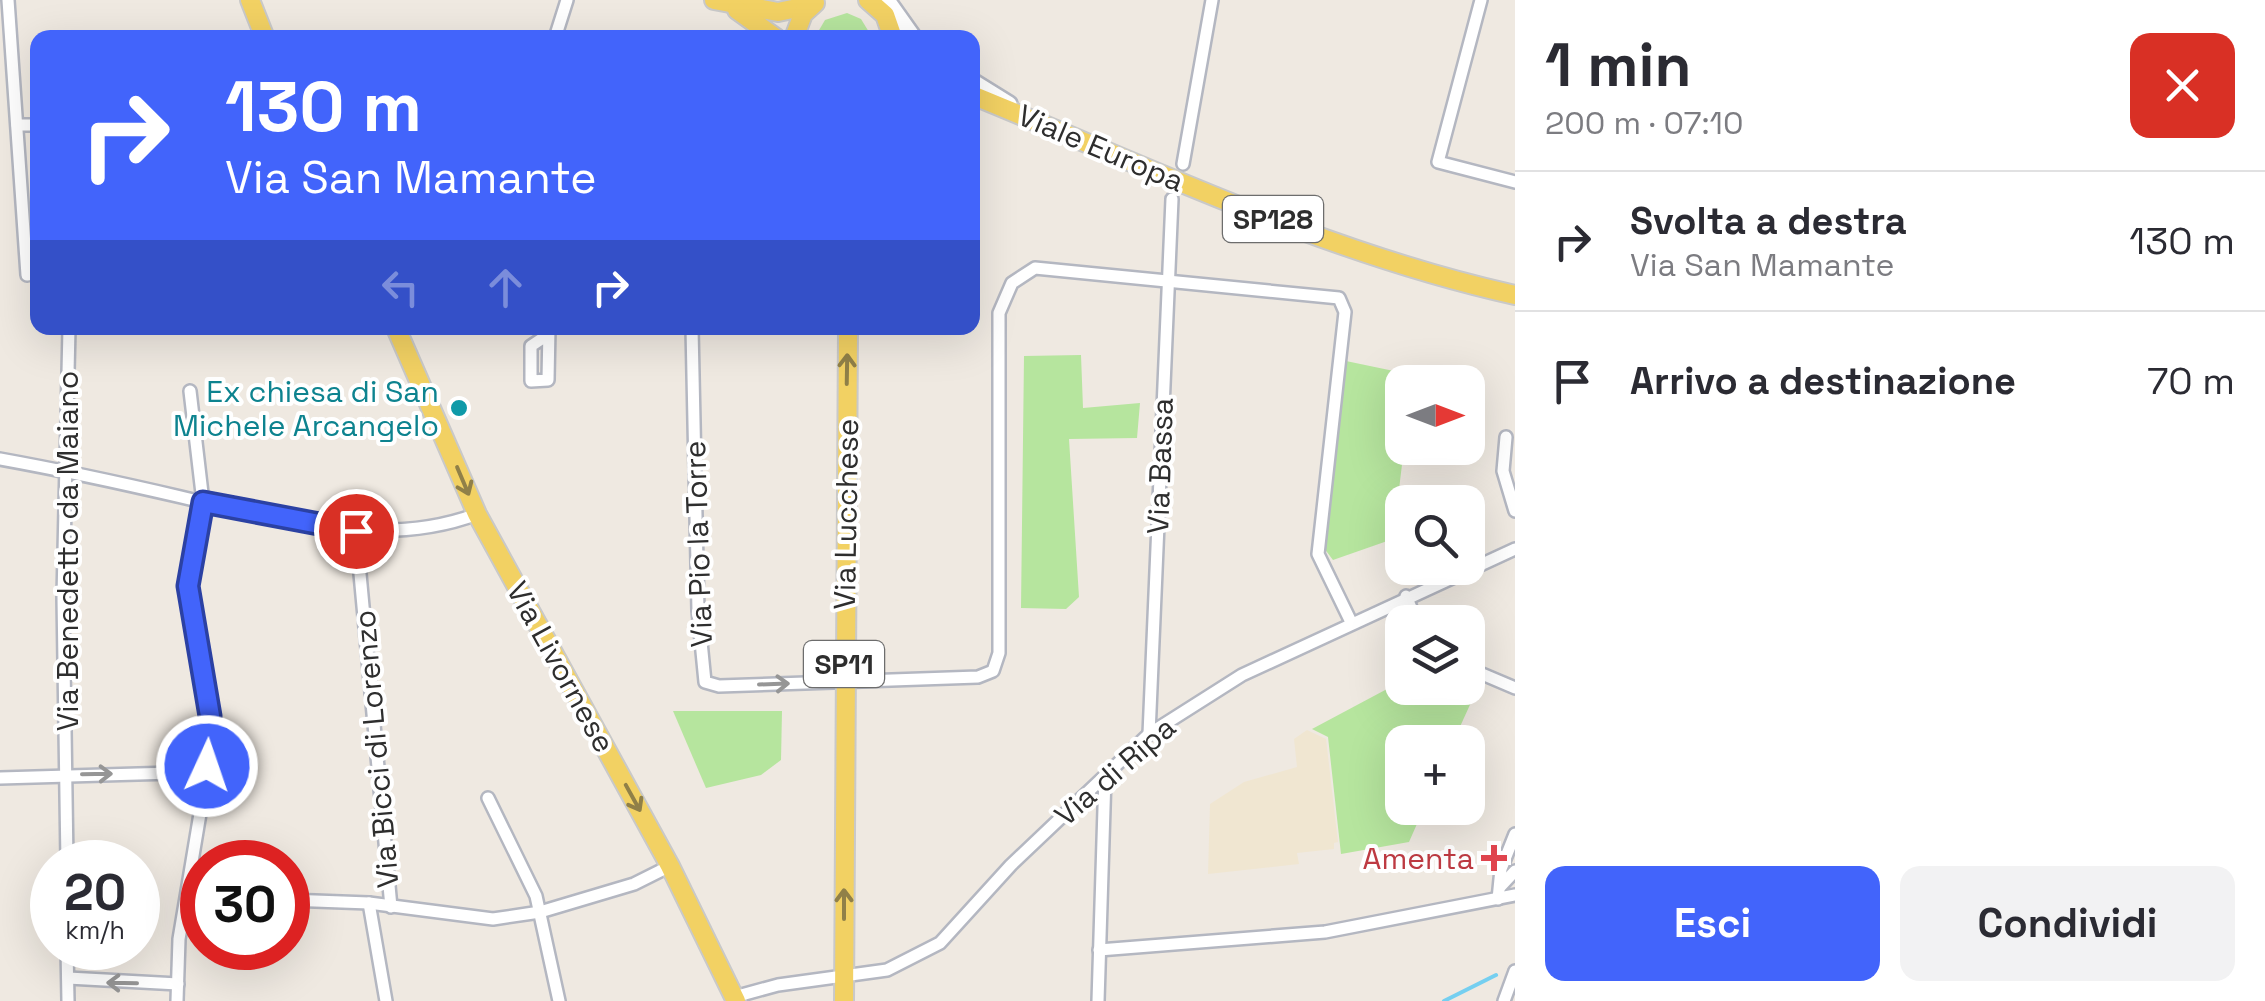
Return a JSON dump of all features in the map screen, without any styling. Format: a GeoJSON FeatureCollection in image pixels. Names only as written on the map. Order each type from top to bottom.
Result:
{"type":"FeatureCollection","features":[{"type":"Feature","properties":{"kind":"main road"},"geometry":{"type":"LineString","coordinates":[[250,0],[262,30]]}},
{"type":"Feature","properties":{"kind":"main road"},"geometry":{"type":"LineString","coordinates":[[868,0],[885,15],[890,30]]}},
{"type":"Feature","properties":{"kind":"main road"},"geometry":{"type":"LineString","coordinates":[[887,0],[908,30]]}},
{"type":"Feature","properties":{"kind":"main road"},"geometry":{"type":"LineString","coordinates":[[723,3],[778,12],[815,2]]}},
{"type":"Feature","properties":{"kind":"main road"},"geometry":{"type":"LineString","coordinates":[[799,30],[815,2]]}},
{"type":"Feature","properties":{"kind":"main road"},"geometry":{"type":"LineString","coordinates":[[723,3],[764,30]]}},
{"type":"Feature","properties":{"kind":"main road","name":"SP128"},"geometry":{"type":"LineString","coordinates":[[980,86],[1038,122]]}},
{"type":"Feature","properties":{"kind":"main road","name":"Viale Europa"},"geometry":{"type":"LineString","coordinates":[[980,98],[1360,252],[1515,295]]}},
{"type":"Feature","properties":{"kind":"main road","name":"SP128"},"geometry":{"type":"LineString","coordinates":[[980,108],[1038,122]]}},
{"type":"Feature","properties":{"kind":"main road","name":"Via Livornese"},"geometry":{"type":"LineString","coordinates":[[399,335],[477,514],[670,866],[735,999]]}},
{"type":"Feature","properties":{"kind":"main road","name":"Via Lucchese"},"geometry":{"type":"LineString","coordinates":[[844,1001],[848,335]]}},
{"type":"Feature","properties":{"kind":"street"},"geometry":{"type":"LineString","coordinates":[[8,0],[30,254]]}},
{"type":"Feature","properties":{"kind":"street"},"geometry":{"type":"LineString","coordinates":[[557,30],[567,0]]}},
{"type":"Feature","properties":{"kind":"street"},"geometry":{"type":"LineString","coordinates":[[1182,164],[1212,0]]}},
{"type":"Feature","properties":{"kind":"street"},"geometry":{"type":"LineString","coordinates":[[1481,0],[1438,162],[1515,182]]}},
{"type":"Feature","properties":{"kind":"street"},"geometry":{"type":"LineString","coordinates":[[17,126],[30,125]]}},
{"type":"Feature","properties":{"kind":"street","name":"Via Bassa"},"geometry":{"type":"LineString","coordinates":[[1149,734],[1172,199]]}},
{"type":"Feature","properties":{"kind":"street","name":"Via Pio la Torre"},"geometry":{"type":"LineString","coordinates":[[692,335],[698,610],[705,682],[719,686],[978,677],[993,671],[999,653],[1002,298],[1021,275],[1035,268],[1166,279]]}},
{"type":"Feature","properties":{"kind":"street"},"geometry":{"type":"LineString","coordinates":[[1166,279],[1339,298],[1345,312],[1318,554],[1351,622]]}},
{"type":"Feature","properties":{"kind":"street","name":"Via Benedetto da Maiano"},"geometry":{"type":"LineString","coordinates":[[67,840],[63,597],[69,335]]}},
{"type":"Feature","properties":{"kind":"street"},"geometry":{"type":"LineString","coordinates":[[190,391],[203,502],[188,586],[210,716],[200,840]]}},
{"type":"Feature","properties":{"kind":"street"},"geometry":{"type":"LineString","coordinates":[[1506,437],[1503,471],[1515,512]]}},
{"type":"Feature","properties":{"kind":"street"},"geometry":{"type":"LineString","coordinates":[[0,459],[356,531],[453,523],[477,514]]}},
{"type":"Feature","properties":{"kind":"street","name":"Via Bicci di Lorenzo"},"geometry":{"type":"LineString","coordinates":[[356,531],[391,907]]}},
{"type":"Feature","properties":{"kind":"street","name":"Via di Ripa"},"geometry":{"type":"LineString","coordinates":[[735,999],[778,985],[887,970],[940,943],[1011,865],[1149,734],[1242,675],[1406,596],[1515,549]]}},
{"type":"Feature","properties":{"kind":"street"},"geometry":{"type":"LineString","coordinates":[[1406,596],[1410,605]]}},
{"type":"Feature","properties":{"kind":"street"},"geometry":{"type":"LineString","coordinates":[[1485,675],[1515,688]]}},
{"type":"Feature","properties":{"kind":"street"},"geometry":{"type":"LineString","coordinates":[[0,778],[206,772]]}},
{"type":"Feature","properties":{"kind":"street"},"geometry":{"type":"LineString","coordinates":[[1098,1001],[1105,776]]}},
{"type":"Feature","properties":{"kind":"street"},"geometry":{"type":"LineString","coordinates":[[488,798],[540,912],[559,1001]]}},
{"type":"Feature","properties":{"kind":"street"},"geometry":{"type":"LineString","coordinates":[[1499,893],[1500,870],[1515,834]]}},
{"type":"Feature","properties":{"kind":"street"},"geometry":{"type":"LineString","coordinates":[[310,901],[369,903],[494,919],[540,912],[634,884],[670,866]]}},
{"type":"Feature","properties":{"kind":"street"},"geometry":{"type":"LineString","coordinates":[[1499,893],[1515,871]]}},
{"type":"Feature","properties":{"kind":"street"},"geometry":{"type":"LineString","coordinates":[[1099,950],[1325,932],[1499,893],[1515,895]]}},
{"type":"Feature","properties":{"kind":"street","name":"Via Bicci di Lorenzo"},"geometry":{"type":"LineString","coordinates":[[369,903],[386,1001]]}},
{"type":"Feature","properties":{"kind":"street"},"geometry":{"type":"LineString","coordinates":[[177,1001],[180,940]]}},
{"type":"Feature","properties":{"kind":"street"},"geometry":{"type":"LineString","coordinates":[[68,970],[68,1001]]}},
{"type":"Feature","properties":{"kind":"street"},"geometry":{"type":"LineString","coordinates":[[1504,1001],[1515,972]]}},
{"type":"Feature","properties":{"kind":"street"},"geometry":{"type":"LineString","coordinates":[[68,978],[178,984]]}},
{"type":"Feature","properties":{"kind":"shaded area"},"geometry":{"type":"Polygon","coordinates":[[[1307,730],[1326,739],[1338,842],[1334,849],[1297,853],[1299,864],[1208,874],[1210,804],[1244,782],[1297,767],[1294,739],[1307,730]]]}},
{"type":"Feature","properties":{"kind":"green space"},"geometry":{"type":"Polygon","coordinates":[[[847,13],[861,19],[868,30],[819,30],[825,20],[847,13]]]}},
{"type":"Feature","properties":{"kind":"green space"},"geometry":{"type":"Polygon","coordinates":[[[1081,355],[1083,408],[1140,403],[1137,438],[1069,439],[1079,597],[1066,609],[1021,608],[1024,356],[1081,355]]]}},
{"type":"Feature","properties":{"kind":"green space"},"geometry":{"type":"Polygon","coordinates":[[[1346,361],[1385,369],[1385,465],[1402,465],[1400,485],[1385,485],[1385,542],[1333,560],[1324,548],[1346,361]]]}},
{"type":"Feature","properties":{"kind":"green space"},"geometry":{"type":"Polygon","coordinates":[[[1385,690],[1385,705],[1470,705],[1461,725],[1385,725],[1385,825],[1416,825],[1409,842],[1341,854],[1328,737],[1312,729],[1385,690]]]}},
{"type":"Feature","properties":{"kind":"green space"},"geometry":{"type":"Polygon","coordinates":[[[673,711],[782,711],[781,760],[761,775],[706,788],[673,711]]]}},
{"type":"Feature","properties":{"kind":"waterway"},"geometry":{"type":"LineString","coordinates":[[1444,1001],[1496,975]]}},
{"type":"Feature","properties":{"kind":"place","name":"Ex chiesa di San Michele Arcangelo"},"geometry":{"type":"Point","coordinates":[459,408]}},
{"type":"Feature","properties":{"kind":"place","name":"Amenta"},"geometry":{"type":"Point","coordinates":[1494,858]}},
{"type":"Feature","properties":{"kind":"route"},"geometry":{"type":"LineString","coordinates":[[207,766],[210,716],[188,586],[203,502],[356,531]]}}]}
